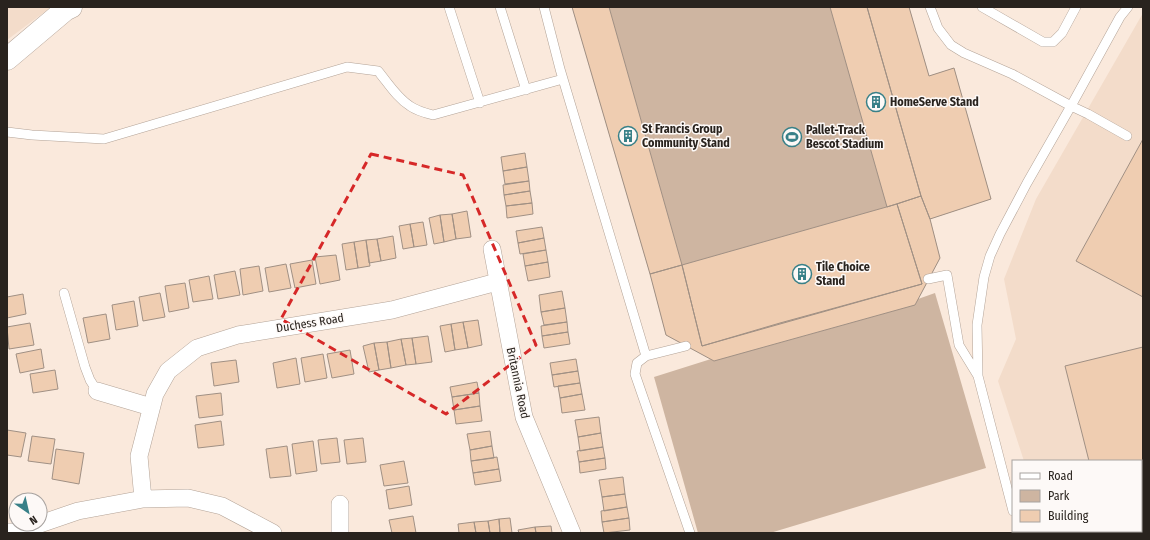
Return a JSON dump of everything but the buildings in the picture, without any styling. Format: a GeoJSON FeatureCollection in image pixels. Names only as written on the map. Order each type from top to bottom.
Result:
{"type":"FeatureCollection","features":[{"type":"Feature","properties":{"kind":"street"},"geometry":{"type":"LineString","coordinates":[[7,59],[64,10],[71,7]]}},
{"type":"Feature","properties":{"kind":"street","name":"Britannia Road"},"geometry":{"type":"LineString","coordinates":[[492,249],[524,417],[572,533]]}},
{"type":"Feature","properties":{"kind":"street","name":"Duchess Road"},"geometry":{"type":"LineString","coordinates":[[143,499],[139,456],[155,394],[168,371],[197,348],[238,334],[392,310],[498,282]]}},
{"type":"Feature","properties":{"kind":"street"},"geometry":{"type":"LineString","coordinates":[[97,391],[151,407]]}},
{"type":"Feature","properties":{"kind":"street"},"geometry":{"type":"LineString","coordinates":[[48,521],[78,511],[143,499],[188,498],[222,506],[255,529],[273,533]]}},
{"type":"Feature","properties":{"kind":"street"},"geometry":{"type":"LineString","coordinates":[[340,504],[340,533]]}},
{"type":"Feature","properties":{"kind":"lane"},"geometry":{"type":"LineString","coordinates":[[449,7],[480,103]]}},
{"type":"Feature","properties":{"kind":"lane"},"geometry":{"type":"LineString","coordinates":[[500,7],[526,90]]}},
{"type":"Feature","properties":{"kind":"lane"},"geometry":{"type":"LineString","coordinates":[[544,7],[563,79],[646,356]]}},
{"type":"Feature","properties":{"kind":"lane"},"geometry":{"type":"LineString","coordinates":[[930,7],[938,28],[951,45],[964,54],[1012,74],[1127,136]]}},
{"type":"Feature","properties":{"kind":"lane"},"geometry":{"type":"LineString","coordinates":[[982,7],[1043,42],[1053,42],[1062,33],[1074,8]]}},
{"type":"Feature","properties":{"kind":"lane"},"geometry":{"type":"LineString","coordinates":[[1012,507],[978,376],[977,325],[984,277],[990,256],[1000,234],[1027,183],[1120,17],[1128,7]]}},
{"type":"Feature","properties":{"kind":"lane"},"geometry":{"type":"LineString","coordinates":[[7,132],[104,139],[347,67],[378,71],[400,97],[409,105],[419,111],[434,115],[563,79]]}},
{"type":"Feature","properties":{"kind":"lane"},"geometry":{"type":"LineString","coordinates":[[928,279],[947,275],[958,345],[978,376]]}},
{"type":"Feature","properties":{"kind":"lane"},"geometry":{"type":"LineString","coordinates":[[64,293],[85,367],[90,380],[97,391]]}},
{"type":"Feature","properties":{"kind":"lane"},"geometry":{"type":"LineString","coordinates":[[686,346],[646,356],[637,363],[635,374],[690,533]]}},
{"type":"Feature","properties":{"kind":"highlighted area"},"geometry":{"type":"Polygon","coordinates":[[[371,154],[463,175],[536,345],[446,414],[281,319],[371,154]]]}},
{"type":"Feature","properties":{"kind":"shaded area"},"geometry":{"type":"Polygon","coordinates":[[[7,7],[51,7],[7,40],[7,7]]]}},
{"type":"Feature","properties":{"kind":"shaded area"},"geometry":{"type":"Polygon","coordinates":[[[1143,13],[1143,533],[1045,533],[1142,532],[1142,460],[1024,460],[998,381],[1016,339],[1004,279],[1036,199],[1143,13]]]}},
{"type":"Feature","properties":{"kind":"green space","name":"Pallet-Track Bescot Stadium"},"geometry":{"type":"Polygon","coordinates":[[[572,7],[909,7],[929,76],[954,68],[991,199],[930,219],[940,258],[918,299],[935,293],[986,468],[770,533],[698,533],[654,377],[711,359],[666,335],[650,274],[572,7]]]}},
{"type":"Feature","properties":{"kind":"place","name":"HomeServe Stand"},"geometry":{"type":"Point","coordinates":[876,102]}},
{"type":"Feature","properties":{"kind":"place","name":"St Francis Group Community Stand"},"geometry":{"type":"Point","coordinates":[628,136]}},
{"type":"Feature","properties":{"kind":"place","name":"Pallet-Track Bescot Stadium"},"geometry":{"type":"Point","coordinates":[792,137]}},
{"type":"Feature","properties":{"kind":"place","name":"Tile Choice Stand"},"geometry":{"type":"Point","coordinates":[802,274]}}]}
